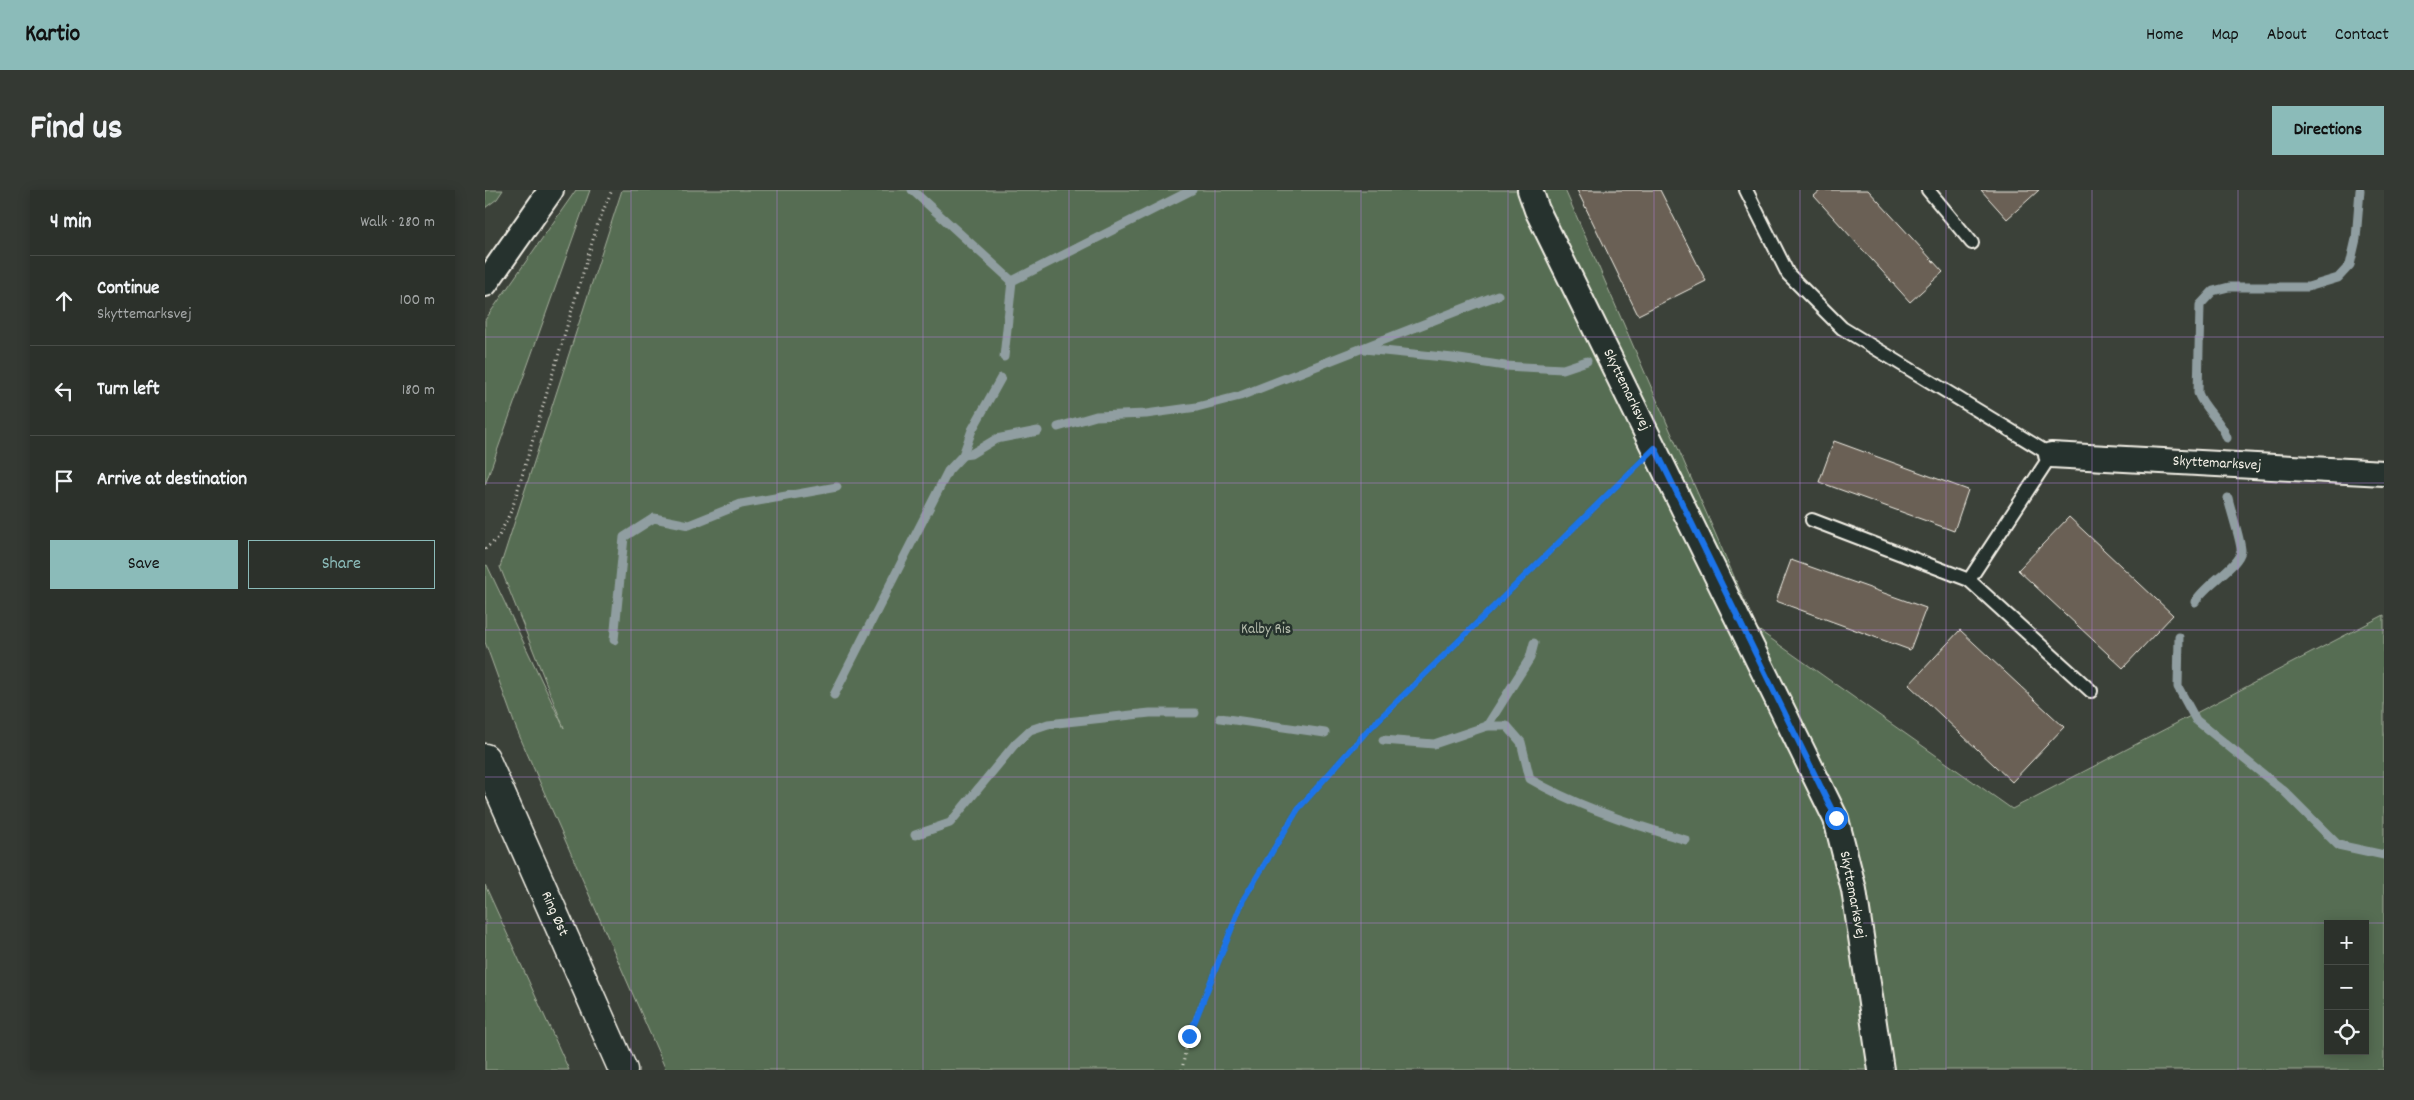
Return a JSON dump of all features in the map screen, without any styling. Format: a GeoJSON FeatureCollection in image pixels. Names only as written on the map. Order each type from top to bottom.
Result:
{"type":"FeatureCollection","features":[{"type":"Feature","properties":{"kind":"main road","name":"Ring Øst"},"geometry":{"type":"LineString","coordinates":[[485,758],[623,1070]]}},
{"type":"Feature","properties":{"kind":"street"},"geometry":{"type":"LineString","coordinates":[[485,284],[551,190]]}},
{"type":"Feature","properties":{"kind":"street","name":"Skyttemarksvej"},"geometry":{"type":"LineString","coordinates":[[1530,190],[1537,210],[1836,818],[1854,890],[1881,1070]]}},
{"type":"Feature","properties":{"kind":"street"},"geometry":{"type":"LineString","coordinates":[[485,256],[526,224]]}},
{"type":"Feature","properties":{"kind":"street","name":"Skyttemarksvej"},"geometry":{"type":"LineString","coordinates":[[2051,455],[2384,473]]}},
{"type":"Feature","properties":{"kind":"lane"},"geometry":{"type":"LineString","coordinates":[[1746,190],[1788,274],[1842,328],[2051,455],[1969,580]]}},
{"type":"Feature","properties":{"kind":"lane"},"geometry":{"type":"LineString","coordinates":[[1928,190],[1972,243]]}},
{"type":"Feature","properties":{"kind":"lane"},"geometry":{"type":"LineString","coordinates":[[1812,520],[1969,580],[2091,691]]}},
{"type":"Feature","properties":{"kind":"path"},"geometry":{"type":"LineString","coordinates":[[485,549],[498,538],[512,509],[598,223],[612,190]]}},
{"type":"Feature","properties":{"kind":"path"},"geometry":{"type":"LineString","coordinates":[[1182,1070],[1189,1036],[1243,900],[1298,809],[1367,731],[1655,448]]}},
{"type":"Feature","properties":{"kind":"green space"},"geometry":{"type":"Polygon","coordinates":[[[485,190],[503,190],[497,199],[485,208],[485,190]]]}},
{"type":"Feature","properties":{"kind":"green space"},"geometry":{"type":"Polygon","coordinates":[[[576,190],[590,190],[485,485],[485,320],[576,190]]]}},
{"type":"Feature","properties":{"kind":"green space","name":"Kalby Ris"},"geometry":{"type":"Polygon","coordinates":[[[622,190],[1565,190],[1757,629],[2012,809],[2384,615],[2384,1070],[666,1070],[516,728],[485,642],[485,566],[487,565],[564,728],[500,567],[622,190]]]}},
{"type":"Feature","properties":{"kind":"green space"},"geometry":{"type":"Polygon","coordinates":[[[485,885],[569,1070],[485,1070],[485,885]]]}},
{"type":"Feature","properties":{"kind":"building"},"geometry":{"type":"Polygon","coordinates":[[[1577,190],[1660,190],[1706,281],[1638,315],[1577,190]]]}},
{"type":"Feature","properties":{"kind":"building"},"geometry":{"type":"Polygon","coordinates":[[[1821,190],[1868,190],[1943,272],[1910,302],[1814,196],[1821,190]]]}},
{"type":"Feature","properties":{"kind":"building"},"geometry":{"type":"Polygon","coordinates":[[[1981,190],[2039,190],[2007,219],[1981,190]]]}},
{"type":"Feature","properties":{"kind":"building"},"geometry":{"type":"Polygon","coordinates":[[[1834,441],[1968,490],[1954,531],[1819,482],[1834,441]]]}},
{"type":"Feature","properties":{"kind":"building"},"geometry":{"type":"Polygon","coordinates":[[[2069,517],[2173,615],[2123,668],[2018,570],[2069,517]]]}},
{"type":"Feature","properties":{"kind":"building"},"geometry":{"type":"Polygon","coordinates":[[[1791,560],[1926,608],[1910,650],[1776,601],[1791,560]]]}},
{"type":"Feature","properties":{"kind":"building"},"geometry":{"type":"Polygon","coordinates":[[[1960,630],[2064,727],[2012,782],[1909,685],[1960,630]]]}},
{"type":"Feature","properties":{"kind":"waterway"},"geometry":{"type":"LineString","coordinates":[[912,190],[1012,281]]}},
{"type":"Feature","properties":{"kind":"waterway"},"geometry":{"type":"LineString","coordinates":[[1004,357],[1012,281],[1192,190]]}},
{"type":"Feature","properties":{"kind":"waterway"},"geometry":{"type":"LineString","coordinates":[[2227,438],[2198,393],[2200,305],[2213,291],[2229,287],[2308,287],[2338,278],[2350,265],[2356,239],[2360,190]]}},
{"type":"Feature","properties":{"kind":"waterway"},"geometry":{"type":"LineString","coordinates":[[1058,427],[1096,416],[1146,414],[1197,407],[1240,396],[1498,295]]}},
{"type":"Feature","properties":{"kind":"waterway"},"geometry":{"type":"LineString","coordinates":[[1364,349],[1453,358],[1505,366],[1563,369],[1587,361]]}},
{"type":"Feature","properties":{"kind":"waterway"},"geometry":{"type":"LineString","coordinates":[[834,695],[948,471],[963,455],[972,430],[1001,378]]}},
{"type":"Feature","properties":{"kind":"waterway"},"geometry":{"type":"LineString","coordinates":[[963,455],[971,454],[996,439],[1038,431]]}},
{"type":"Feature","properties":{"kind":"waterway"},"geometry":{"type":"LineString","coordinates":[[614,640],[624,537],[654,518],[689,525],[741,504],[837,487]]}},
{"type":"Feature","properties":{"kind":"waterway"},"geometry":{"type":"LineString","coordinates":[[2195,602],[2234,563],[2241,551],[2228,498]]}},
{"type":"Feature","properties":{"kind":"waterway"},"geometry":{"type":"LineString","coordinates":[[2179,637],[2178,687],[2196,720],[2284,791],[2338,845],[2384,855]]}},
{"type":"Feature","properties":{"kind":"waterway"},"geometry":{"type":"LineString","coordinates":[[1487,726],[1530,658],[1534,643]]}},
{"type":"Feature","properties":{"kind":"waterway"},"geometry":{"type":"LineString","coordinates":[[915,835],[950,823],[1015,744],[1030,730],[1048,724],[1150,713],[1195,713]]}},
{"type":"Feature","properties":{"kind":"waterway"},"geometry":{"type":"LineString","coordinates":[[1220,718],[1325,733]]}},
{"type":"Feature","properties":{"kind":"waterway"},"geometry":{"type":"LineString","coordinates":[[1383,740],[1434,744],[1487,726],[1507,726],[1521,742],[1530,779],[1566,798],[1606,814],[1686,840]]}},
{"type":"Feature","properties":{"kind":"route"},"geometry":{"type":"LineString","coordinates":[[1189,1036],[1243,900],[1298,809],[1367,731],[1655,448],[1836,818]]}}]}
